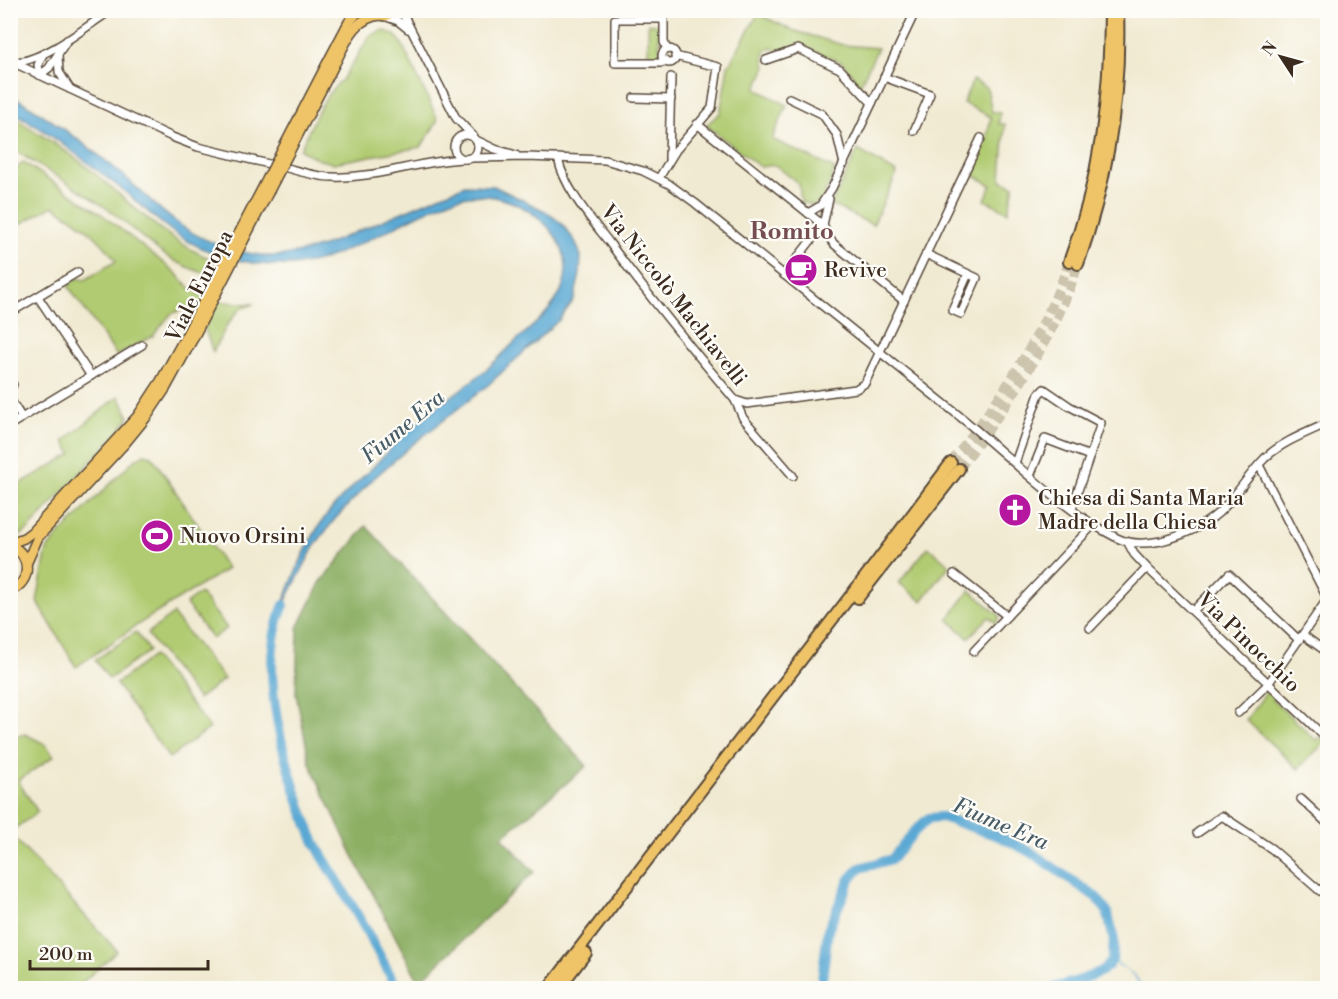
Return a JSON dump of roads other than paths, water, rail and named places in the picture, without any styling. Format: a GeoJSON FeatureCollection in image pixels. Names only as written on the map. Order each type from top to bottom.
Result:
{"type":"FeatureCollection","features":[{"type":"Feature","properties":{"kind":"highway"},"geometry":{"type":"LineString","coordinates":[[1110,10],[1109,80],[1100,150],[1073,263],[1096,204],[1112,129],[1117,73],[1118,10]]}},
{"type":"Feature","properties":{"kind":"highway"},"geometry":{"type":"LineString","coordinates":[[549,988],[868,573],[955,466],[559,988]]}},
{"type":"Feature","properties":{"kind":"main road","name":"Viale Europa"},"geometry":{"type":"LineString","coordinates":[[10,591],[24,580],[27,562],[38,537],[125,443],[147,416],[165,388],[332,62],[349,22],[359,10]]}},
{"type":"Feature","properties":{"kind":"main road","name":"Viale Europa"},"geometry":{"type":"LineString","coordinates":[[332,62],[357,26],[368,18],[379,14],[390,15],[396,10]]}},
{"type":"Feature","properties":{"kind":"main road","name":"Viale Europa"},"geometry":{"type":"LineString","coordinates":[[10,544],[24,538],[38,526],[123,434],[155,391],[189,338]]}},
{"type":"Feature","properties":{"kind":"main road","name":"Viale Europa"},"geometry":{"type":"LineString","coordinates":[[10,544],[21,552],[27,562]]}},
{"type":"Feature","properties":{"kind":"street"},"geometry":{"type":"LineString","coordinates":[[11,61],[29,60],[43,54],[111,10]]}},
{"type":"Feature","properties":{"kind":"street"},"geometry":{"type":"LineString","coordinates":[[401,10],[456,118],[474,138],[477,151],[467,159]]}},
{"type":"Feature","properties":{"kind":"street"},"geometry":{"type":"LineString","coordinates":[[664,10],[664,42],[667,50]]}},
{"type":"Feature","properties":{"kind":"street"},"geometry":{"type":"LineString","coordinates":[[808,213],[822,204],[832,188],[916,10]]}},
{"type":"Feature","properties":{"kind":"street"},"geometry":{"type":"LineString","coordinates":[[379,14],[400,22],[415,38]]}},
{"type":"Feature","properties":{"kind":"street"},"geometry":{"type":"LineString","coordinates":[[663,19],[615,19],[615,63],[672,62],[675,56]]}},
{"type":"Feature","properties":{"kind":"street"},"geometry":{"type":"LineString","coordinates":[[39,75],[45,72],[68,38]]}},
{"type":"Feature","properties":{"kind":"street"},"geometry":{"type":"LineString","coordinates":[[766,60],[798,49],[840,69],[872,103]]}},
{"type":"Feature","properties":{"kind":"street"},"geometry":{"type":"LineString","coordinates":[[659,178],[669,160],[712,108],[718,67],[675,56],[674,52],[667,50]]}},
{"type":"Feature","properties":{"kind":"street"},"geometry":{"type":"LineString","coordinates":[[665,62],[663,54],[667,50]]}},
{"type":"Feature","properties":{"kind":"street"},"geometry":{"type":"LineString","coordinates":[[39,75],[38,65],[43,54]]}},
{"type":"Feature","properties":{"kind":"street"},"geometry":{"type":"LineString","coordinates":[[59,54],[59,72],[72,91]]}},
{"type":"Feature","properties":{"kind":"street"},"geometry":{"type":"LineString","coordinates":[[11,61],[189,144],[269,164]]}},
{"type":"Feature","properties":{"kind":"street"},"geometry":{"type":"LineString","coordinates":[[669,160],[671,77]]}},
{"type":"Feature","properties":{"kind":"street"},"geometry":{"type":"LineString","coordinates":[[884,77],[930,94],[914,131]]}},
{"type":"Feature","properties":{"kind":"street"},"geometry":{"type":"LineString","coordinates":[[634,98],[670,99]]}},
{"type":"Feature","properties":{"kind":"street"},"geometry":{"type":"LineString","coordinates":[[789,98],[822,114],[837,135],[844,164]]}},
{"type":"Feature","properties":{"kind":"street"},"geometry":{"type":"LineString","coordinates":[[436,161],[448,153],[454,143],[458,130],[456,118]]}},
{"type":"Feature","properties":{"kind":"street"},"geometry":{"type":"LineString","coordinates":[[697,124],[823,225],[834,243],[904,301]]}},
{"type":"Feature","properties":{"kind":"street"},"geometry":{"type":"LineString","coordinates":[[454,143],[465,135],[495,149],[527,157]]}},
{"type":"Feature","properties":{"kind":"street","name":"Via Niccolò Machiavelli"},"geometry":{"type":"LineString","coordinates":[[558,158],[562,175],[636,279],[735,400],[747,404],[856,389],[863,385],[868,379],[981,138]]}},
{"type":"Feature","properties":{"kind":"street"},"geometry":{"type":"LineString","coordinates":[[454,143],[458,156],[467,159]]}},
{"type":"Feature","properties":{"kind":"street"},"geometry":{"type":"LineString","coordinates":[[287,168],[324,177],[349,177],[436,161],[527,157],[614,162],[659,178],[687,196],[1030,476],[1094,524],[1127,541],[1143,543],[1162,540],[1199,527],[1227,505],[1259,465],[1285,443],[1327,425]]}},
{"type":"Feature","properties":{"kind":"street"},"geometry":{"type":"LineString","coordinates":[[784,275],[823,225],[832,188]]}},
{"type":"Feature","properties":{"kind":"street"},"geometry":{"type":"LineString","coordinates":[[926,254],[977,278],[961,314],[952,310],[968,274]]}},
{"type":"Feature","properties":{"kind":"street"},"geometry":{"type":"LineString","coordinates":[[10,314],[78,272]]}},
{"type":"Feature","properties":{"kind":"street"},"geometry":{"type":"LineString","coordinates":[[38,297],[91,376]]}},
{"type":"Feature","properties":{"kind":"street"},"geometry":{"type":"LineString","coordinates":[[10,425],[142,345]]}},
{"type":"Feature","properties":{"kind":"street"},"geometry":{"type":"LineString","coordinates":[[10,379],[13,385],[10,389]]}},
{"type":"Feature","properties":{"kind":"street"},"geometry":{"type":"LineString","coordinates":[[1015,463],[1039,394],[1044,389],[1101,423],[1072,508]]}},
{"type":"Feature","properties":{"kind":"street"},"geometry":{"type":"LineString","coordinates":[[10,399],[22,418]]}},
{"type":"Feature","properties":{"kind":"street"},"geometry":{"type":"LineString","coordinates":[[735,400],[743,418],[794,476]]}},
{"type":"Feature","properties":{"kind":"street"},"geometry":{"type":"LineString","coordinates":[[1030,476],[1045,439],[1090,456]]}},
{"type":"Feature","properties":{"kind":"street"},"geometry":{"type":"LineString","coordinates":[[1238,713],[1268,684],[1327,598],[1259,465]]}},
{"type":"Feature","properties":{"kind":"street"},"geometry":{"type":"LineString","coordinates":[[974,651],[1094,524]]}},
{"type":"Feature","properties":{"kind":"street","name":"Via Pinocchio"},"geometry":{"type":"LineString","coordinates":[[1127,541],[1134,554],[1147,568],[1328,740]]}},
{"type":"Feature","properties":{"kind":"street"},"geometry":{"type":"LineString","coordinates":[[1090,628],[1147,568]]}},
{"type":"Feature","properties":{"kind":"street"},"geometry":{"type":"LineString","coordinates":[[954,574],[1007,616]]}},
{"type":"Feature","properties":{"kind":"street"},"geometry":{"type":"LineString","coordinates":[[1193,611],[1229,574],[1301,637],[1328,653]]}},
{"type":"Feature","properties":{"kind":"street"},"geometry":{"type":"LineString","coordinates":[[1301,799],[1328,825]]}},
{"type":"Feature","properties":{"kind":"street"},"geometry":{"type":"LineString","coordinates":[[1197,833],[1222,816],[1272,849],[1320,891],[1328,885]]}},
{"type":"Feature","properties":{"kind":"water"},"geometry":{"type":"Polygon","coordinates":[[[11,95],[82,143],[123,175],[181,226],[217,244],[255,254],[282,256],[323,246],[465,185],[494,186],[545,211],[561,223],[575,241],[581,256],[580,274],[574,300],[559,320],[487,386],[373,479],[335,519],[315,545],[278,616],[311,539],[336,504],[413,426],[489,367],[538,321],[556,300],[565,279],[565,260],[558,241],[546,225],[529,211],[489,196],[469,196],[443,204],[319,261],[279,265],[238,260],[199,247],[164,225],[79,157],[11,111],[11,95]]]}},
{"type":"Feature","properties":{"kind":"waterway","name":"Fiume Era"},"geometry":{"type":"LineString","coordinates":[[284,605],[276,631],[272,659],[273,690],[284,753],[302,811],[315,843],[397,988]]}},
{"type":"Feature","properties":{"kind":"waterway","name":"Fiume Era"},"geometry":{"type":"LineString","coordinates":[[821,988],[828,930],[850,879],[860,868],[892,859],[929,818],[942,817],[1001,837],[1032,853],[1096,897],[1107,911],[1114,940],[1112,960],[1108,966],[1081,980],[1053,988]]}},
{"type":"Feature","properties":{"kind":"waterway"},"geometry":{"type":"LineString","coordinates":[[1112,960],[1135,976],[1142,988]]}},
{"type":"Feature","properties":{"kind":"tunnel"},"geometry":{"type":"LineString","coordinates":[[951,463],[1019,367],[1047,316],[1069,262]]}},
{"type":"Feature","properties":{"kind":"tunnel"},"geometry":{"type":"LineString","coordinates":[[959,469],[994,421],[1043,346],[1078,264]]}},
{"type":"Feature","properties":{"kind":"place","name":"Revive"},"geometry":{"type":"Point","coordinates":[801,270]}},
{"type":"Feature","properties":{"kind":"place","name":"Chiesa di Santa Maria Madre della Chiesa"},"geometry":{"type":"Point","coordinates":[1015,510]}},
{"type":"Feature","properties":{"kind":"place","name":"Nuovo Orsini"},"geometry":{"type":"Point","coordinates":[157,536]}},
{"type":"Feature","properties":{"kind":"district","name":"Romito"},"geometry":{"type":"Point","coordinates":[792,231]}}]}
